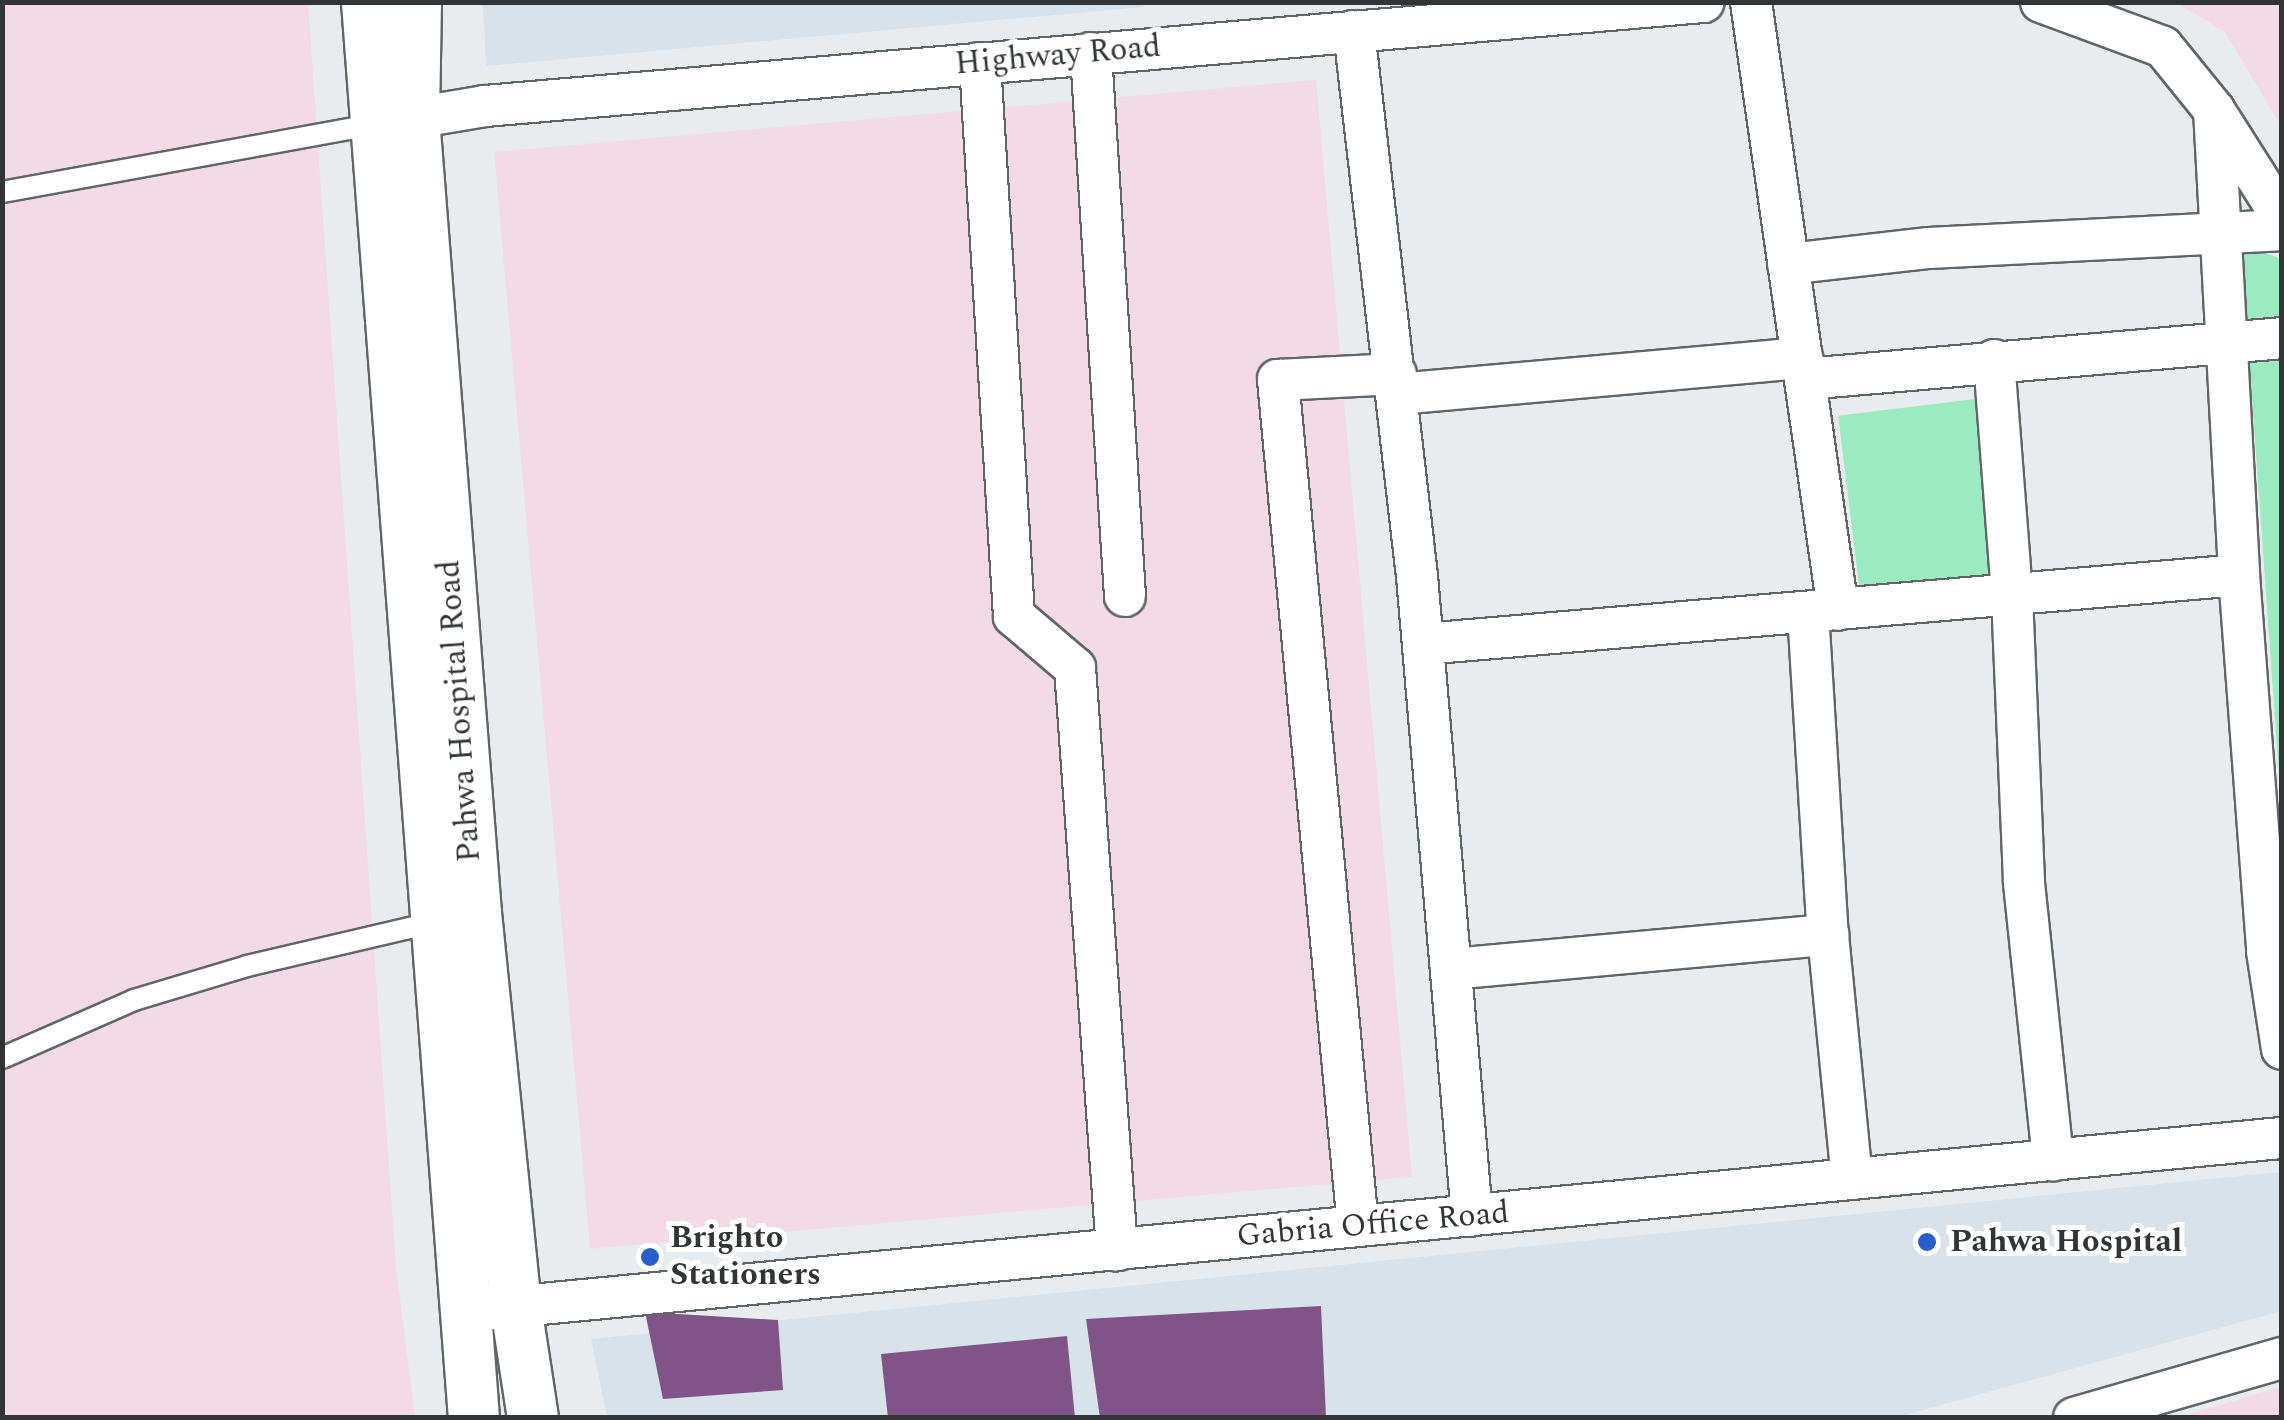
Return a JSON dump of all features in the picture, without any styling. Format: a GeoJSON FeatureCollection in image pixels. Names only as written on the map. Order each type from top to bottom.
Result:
{"type":"FeatureCollection","features":[{"type":"Feature","properties":{"kind":"street","name":"Pahwa Hospital Road"},"geometry":{"type":"LineString","coordinates":[[367,2],[394,121],[455,918],[464,1311],[474,1418]]}},
{"type":"Feature","properties":{"kind":"street","name":"Pahwa Hospital Road"},"geometry":{"type":"LineString","coordinates":[[394,121],[416,2]]}},
{"type":"Feature","properties":{"kind":"street","name":"Highway Road"},"geometry":{"type":"LineString","coordinates":[[394,121],[485,106],[1704,2]]}},
{"type":"Feature","properties":{"kind":"street"},"geometry":{"type":"LineString","coordinates":[[1750,2],[1803,368],[1823,611],[1828,936],[1852,1179]]}},
{"type":"Feature","properties":{"kind":"street"},"geometry":{"type":"LineString","coordinates":[[2041,2],[2163,46],[2214,110],[2282,217]]}},
{"type":"Feature","properties":{"kind":"street"},"geometry":{"type":"LineString","coordinates":[[1354,30],[1397,384],[1423,644],[1472,1216]]}},
{"type":"Feature","properties":{"kind":"street"},"geometry":{"type":"LineString","coordinates":[[1090,53],[1125,596]]}},
{"type":"Feature","properties":{"kind":"street"},"geometry":{"type":"LineString","coordinates":[[980,63],[1014,616],[1075,668],[1117,1250]]}},
{"type":"Feature","properties":{"kind":"street"},"geometry":{"type":"LineString","coordinates":[[2214,110],[2239,576],[2267,951],[2282,1049]]}},
{"type":"Feature","properties":{"kind":"street"},"geometry":{"type":"LineString","coordinates":[[1788,264],[1930,248],[2282,230]]}},
{"type":"Feature","properties":{"kind":"street"},"geometry":{"type":"LineString","coordinates":[[1358,1226],[1278,380],[1397,384],[1803,368],[1994,360],[2282,338]]}},
{"type":"Feature","properties":{"kind":"street"},"geometry":{"type":"LineString","coordinates":[[1994,360],[2012,595],[2024,882],[2053,1160]]}},
{"type":"Feature","properties":{"kind":"street"},"geometry":{"type":"LineString","coordinates":[[1423,644],[2239,576]]}},
{"type":"Feature","properties":{"kind":"street","name":"Pahwa Hospital Road"},"geometry":{"type":"LineString","coordinates":[[455,918],[533,1418]]}},
{"type":"Feature","properties":{"kind":"street"},"geometry":{"type":"LineString","coordinates":[[1450,970],[1828,936]]}},
{"type":"Feature","properties":{"kind":"street","name":"Gabria Office Road"},"geometry":{"type":"LineString","coordinates":[[464,1311],[2282,1138]]}},
{"type":"Feature","properties":{"kind":"street"},"geometry":{"type":"LineString","coordinates":[[2074,1418],[2282,1358]]}},
{"type":"Feature","properties":{"kind":"lane"},"geometry":{"type":"LineString","coordinates":[[2,192],[394,121]]}},
{"type":"Feature","properties":{"kind":"lane"},"geometry":{"type":"LineString","coordinates":[[2,1058],[134,1000],[247,966],[455,918]]}},
{"type":"Feature","properties":{"kind":"shaded area"},"geometry":{"type":"Polygon","coordinates":[[[1143,2],[1144,7],[486,66],[483,3],[1143,2]]]}},
{"type":"Feature","properties":{"kind":"shaded area"},"geometry":{"type":"Polygon","coordinates":[[[3,3],[308,3],[396,1267],[415,1417],[3,1418],[3,3]]]}},
{"type":"Feature","properties":{"kind":"shaded area"},"geometry":{"type":"Polygon","coordinates":[[[2177,3],[2281,3],[2281,126],[2225,32],[2177,3]]]}},
{"type":"Feature","properties":{"kind":"shaded area"},"geometry":{"type":"Polygon","coordinates":[[[1316,80],[1412,1177],[590,1249],[494,152],[1316,80]]]}},
{"type":"Feature","properties":{"kind":"shaded area","name":"Pahwa Hospital"},"geometry":{"type":"Polygon","coordinates":[[[2281,1172],[2281,1311],[1898,1417],[607,1417],[591,1339],[2281,1172]]]}},
{"type":"Feature","properties":{"kind":"shaded area"},"geometry":{"type":"Polygon","coordinates":[[[2281,1387],[2281,1417],[2180,1417],[2281,1387]]]}},
{"type":"Feature","properties":{"kind":"green space"},"geometry":{"type":"Polygon","coordinates":[[[2241,243],[2278,258],[2281,263],[2281,803],[2241,243]]]}},
{"type":"Feature","properties":{"kind":"green space"},"geometry":{"type":"Polygon","coordinates":[[[1991,397],[2013,579],[1860,597],[1838,416],[1991,397]]]}},
{"type":"Feature","properties":{"kind":"building"},"geometry":{"type":"Polygon","coordinates":[[[1321,1306],[1326,1418],[1100,1418],[1086,1319],[1321,1306]]]}},
{"type":"Feature","properties":{"kind":"building"},"geometry":{"type":"Polygon","coordinates":[[[645,1312],[778,1320],[783,1390],[663,1399],[645,1312]]]}},
{"type":"Feature","properties":{"kind":"building"},"geometry":{"type":"Polygon","coordinates":[[[1067,1336],[1075,1418],[888,1418],[881,1354],[1067,1336]]]}},
{"type":"Feature","properties":{"kind":"place","name":"Pahwa Hospital"},"geometry":{"type":"Point","coordinates":[1927,1242]}},
{"type":"Feature","properties":{"kind":"place","name":"Brighto Stationers"},"geometry":{"type":"Point","coordinates":[650,1257]}}]}
